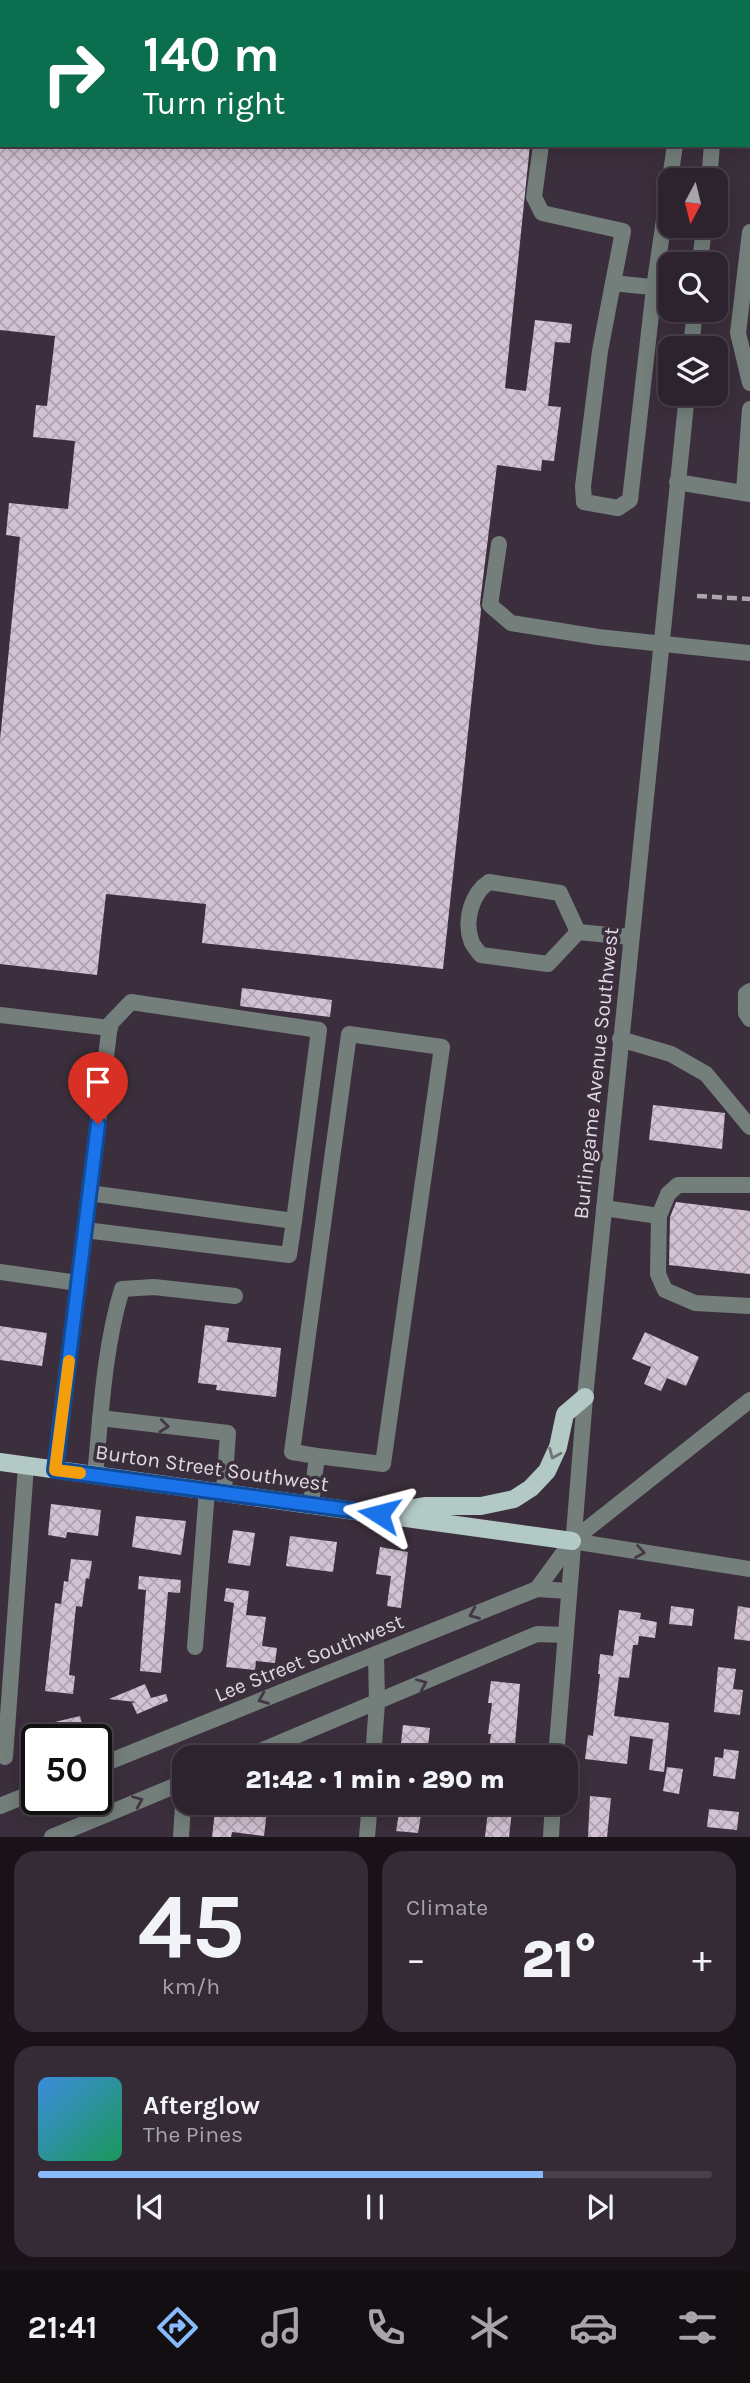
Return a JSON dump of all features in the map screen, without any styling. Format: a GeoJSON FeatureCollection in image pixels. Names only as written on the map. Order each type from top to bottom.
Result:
{"type":"FeatureCollection","features":[{"type":"Feature","properties":{"kind":"main road"},"geometry":{"type":"LineString","coordinates":[[379,1514],[426,1506],[481,1506],[514,1499],[531,1488],[547,1471],[558,1447],[565,1414],[585,1397]]}},
{"type":"Feature","properties":{"kind":"main road","name":"Burton Street Southwest"},"geometry":{"type":"LineString","coordinates":[[0,1462],[572,1541]]}},
{"type":"Feature","properties":{"kind":"street"},"geometry":{"type":"LineString","coordinates":[[541,147],[534,197],[542,213],[623,231],[600,351],[583,486],[584,502],[618,508],[630,500],[658,314]]}},
{"type":"Feature","properties":{"kind":"street"},"geometry":{"type":"LineString","coordinates":[[665,252],[675,147]]}},
{"type":"Feature","properties":{"kind":"street"},"geometry":{"type":"LineString","coordinates":[[710,168],[712,147]]}},
{"type":"Feature","properties":{"kind":"street"},"geometry":{"type":"LineString","coordinates":[[750,232],[738,333],[750,383]]}},
{"type":"Feature","properties":{"kind":"street"},"geometry":{"type":"LineString","coordinates":[[613,283],[658,288]]}},
{"type":"Feature","properties":{"kind":"street","name":"Burlingame Avenue Southwest"},"geometry":{"type":"LineString","coordinates":[[557,1745],[585,1397],[686,406]]}},
{"type":"Feature","properties":{"kind":"street"},"geometry":{"type":"LineString","coordinates":[[677,482],[747,493],[750,410]]}},
{"type":"Feature","properties":{"kind":"street"},"geometry":{"type":"LineString","coordinates":[[499,544],[490,605],[511,623],[661,645],[750,653]]}},
{"type":"Feature","properties":{"kind":"street"},"geometry":{"type":"LineString","coordinates":[[489,882],[559,893],[578,932],[548,964],[481,955],[471,942],[469,927],[473,901],[480,887],[489,882]]}},
{"type":"Feature","properties":{"kind":"street"},"geometry":{"type":"LineString","coordinates":[[578,932],[631,937]]}},
{"type":"Feature","properties":{"kind":"street"},"geometry":{"type":"LineString","coordinates":[[750,991],[746,994],[746,1013],[750,1018]]}},
{"type":"Feature","properties":{"kind":"street"},"geometry":{"type":"LineString","coordinates":[[55,1470],[110,1024],[131,1002],[319,1030],[289,1255],[85,1230]]}},
{"type":"Feature","properties":{"kind":"street"},"geometry":{"type":"LineString","coordinates":[[0,1015],[110,1028]]}},
{"type":"Feature","properties":{"kind":"street"},"geometry":{"type":"LineString","coordinates":[[349,1034],[442,1046],[383,1464],[317,1455],[292,1452],[349,1034]]}},
{"type":"Feature","properties":{"kind":"street"},"geometry":{"type":"LineString","coordinates":[[620,1039],[671,1054],[706,1074],[750,1127]]}},
{"type":"Feature","properties":{"kind":"street"},"geometry":{"type":"LineString","coordinates":[[750,1185],[678,1185],[668,1194],[659,1216],[658,1274],[665,1290],[695,1303],[750,1306]]}},
{"type":"Feature","properties":{"kind":"street"},"geometry":{"type":"LineString","coordinates":[[89,1193],[294,1221]]}},
{"type":"Feature","properties":{"kind":"street"},"geometry":{"type":"LineString","coordinates":[[604,1208],[659,1216]]}},
{"type":"Feature","properties":{"kind":"street"},"geometry":{"type":"LineString","coordinates":[[0,1272],[78,1283]]}},
{"type":"Feature","properties":{"kind":"street"},"geometry":{"type":"LineString","coordinates":[[95,1476],[115,1312],[122,1289],[154,1287],[235,1296]]}},
{"type":"Feature","properties":{"kind":"street"},"geometry":{"type":"LineString","coordinates":[[537,1589],[572,1541],[750,1399]]}},
{"type":"Feature","properties":{"kind":"street"},"geometry":{"type":"LineString","coordinates":[[100,1418],[228,1433],[215,1491],[195,1647]]}},
{"type":"Feature","properties":{"kind":"street"},"geometry":{"type":"LineString","coordinates":[[310,1504],[317,1455]]}},
{"type":"Feature","properties":{"kind":"street"},"geometry":{"type":"LineString","coordinates":[[5,1757],[26,1466]]}},
{"type":"Feature","properties":{"kind":"street","name":"Burton Street Southwest"},"geometry":{"type":"LineString","coordinates":[[572,1541],[750,1569]]}},
{"type":"Feature","properties":{"kind":"street","name":"Lee Street Southwest"},"geometry":{"type":"LineString","coordinates":[[112,1761],[537,1589],[569,1591]]}},
{"type":"Feature","properties":{"kind":"street"},"geometry":{"type":"LineString","coordinates":[[275,1745],[537,1634],[566,1634]]}},
{"type":"Feature","properties":{"kind":"street"},"geometry":{"type":"LineString","coordinates":[[374,1745],[377,1703],[376,1654]]}},
{"type":"Feature","properties":{"kind":"street"},"geometry":{"type":"LineString","coordinates":[[52,1837],[172,1787]]}},
{"type":"Feature","properties":{"kind":"street"},"geometry":{"type":"LineString","coordinates":[[0,1805],[21,1797]]}},
{"type":"Feature","properties":{"kind":"street"},"geometry":{"type":"LineString","coordinates":[[181,1837],[182,1815]]}},
{"type":"Feature","properties":{"kind":"street"},"geometry":{"type":"LineString","coordinates":[[367,1837],[369,1815]]}},
{"type":"Feature","properties":{"kind":"street"},"geometry":{"type":"LineString","coordinates":[[551,1837],[552,1815]]}},
{"type":"Feature","properties":{"kind":"building"},"geometry":{"type":"Polygon","coordinates":[[[0,147],[530,147],[505,388],[526,391],[535,320],[572,324],[570,343],[555,342],[548,406],[561,407],[554,461],[542,460],[541,471],[497,465],[480,603],[443,969],[202,943],[206,904],[106,894],[97,975],[0,964],[0,740],[20,537],[6,535],[9,503],[68,509],[75,441],[33,437],[36,405],[47,406],[55,336],[0,330],[0,147]]]}},
{"type":"Feature","properties":{"kind":"building"},"geometry":{"type":"Polygon","coordinates":[[[242,988],[332,1000],[330,1017],[240,1006],[242,988]]]}},
{"type":"Feature","properties":{"kind":"building"},"geometry":{"type":"Polygon","coordinates":[[[653,1105],[725,1113],[722,1149],[649,1140],[653,1105]]]}},
{"type":"Feature","properties":{"kind":"building"},"geometry":{"type":"Polygon","coordinates":[[[676,1202],[750,1211],[750,1274],[669,1265],[670,1217],[676,1202]]]}},
{"type":"Feature","properties":{"kind":"building"},"geometry":{"type":"Polygon","coordinates":[[[205,1325],[229,1328],[227,1342],[281,1348],[276,1397],[216,1390],[217,1385],[198,1383],[205,1325]]]}},
{"type":"Feature","properties":{"kind":"building"},"geometry":{"type":"Polygon","coordinates":[[[0,1326],[47,1333],[42,1366],[0,1360],[0,1326]]]}},
{"type":"Feature","properties":{"kind":"building"},"geometry":{"type":"Polygon","coordinates":[[[645,1332],[699,1357],[686,1386],[667,1378],[661,1391],[644,1384],[651,1367],[632,1359],[645,1332]]]}},
{"type":"Feature","properties":{"kind":"building"},"geometry":{"type":"Polygon","coordinates":[[[51,1504],[101,1510],[98,1536],[67,1532],[66,1538],[48,1535],[51,1504]]]}},
{"type":"Feature","properties":{"kind":"building"},"geometry":{"type":"Polygon","coordinates":[[[136,1516],[186,1521],[181,1555],[132,1547],[136,1516]]]}},
{"type":"Feature","properties":{"kind":"building"},"geometry":{"type":"Polygon","coordinates":[[[233,1530],[255,1533],[250,1566],[228,1563],[233,1530]]]}},
{"type":"Feature","properties":{"kind":"building"},"geometry":{"type":"Polygon","coordinates":[[[290,1536],[337,1542],[333,1572],[286,1566],[290,1536]]]}},
{"type":"Feature","properties":{"kind":"building"},"geometry":{"type":"Polygon","coordinates":[[[380,1547],[408,1552],[401,1608],[387,1606],[391,1576],[376,1574],[380,1547]]]}},
{"type":"Feature","properties":{"kind":"building"},"geometry":{"type":"Polygon","coordinates":[[[71,1559],[92,1561],[89,1579],[86,1578],[82,1607],[76,1606],[69,1675],[75,1676],[73,1694],[45,1691],[55,1603],[61,1604],[71,1559]]]}},
{"type":"Feature","properties":{"kind":"building"},"geometry":{"type":"Polygon","coordinates":[[[139,1576],[181,1580],[180,1593],[168,1592],[161,1673],[140,1671],[146,1590],[138,1589],[139,1576]]]}},
{"type":"Feature","properties":{"kind":"building"},"geometry":{"type":"Polygon","coordinates":[[[226,1588],[249,1591],[246,1615],[266,1617],[262,1646],[277,1648],[275,1663],[256,1661],[255,1670],[226,1667],[234,1603],[224,1601],[226,1588]]]}},
{"type":"Feature","properties":{"kind":"building"},"geometry":{"type":"Polygon","coordinates":[[[671,1606],[694,1609],[692,1626],[669,1624],[671,1606]]]}},
{"type":"Feature","properties":{"kind":"building"},"geometry":{"type":"Polygon","coordinates":[[[738,1606],[750,1608],[750,1641],[734,1639],[738,1606]]]}},
{"type":"Feature","properties":{"kind":"building"},"geometry":{"type":"Polygon","coordinates":[[[619,1610],[641,1613],[640,1619],[657,1622],[655,1638],[639,1636],[638,1645],[633,1645],[629,1678],[619,1677],[614,1716],[669,1723],[664,1772],[649,1770],[653,1739],[630,1736],[627,1764],[585,1759],[588,1735],[593,1736],[600,1654],[613,1656],[619,1610]]]}},
{"type":"Feature","properties":{"kind":"building"},"geometry":{"type":"Polygon","coordinates":[[[718,1667],[736,1669],[733,1689],[743,1690],[740,1715],[714,1712],[718,1667]]]}},
{"type":"Feature","properties":{"kind":"building"},"geometry":{"type":"Polygon","coordinates":[[[491,1681],[520,1684],[515,1745],[490,1745],[491,1734],[488,1734],[492,1703],[488,1703],[491,1681]]]}},
{"type":"Feature","properties":{"kind":"building"},"geometry":{"type":"Polygon","coordinates":[[[145,1684],[151,1698],[166,1694],[168,1701],[137,1714],[132,1703],[136,1702],[109,1699],[145,1684]]]}},
{"type":"Feature","properties":{"kind":"building"},"geometry":{"type":"Polygon","coordinates":[[[80,1716],[82,1724],[46,1724],[80,1716]]]}},
{"type":"Feature","properties":{"kind":"building"},"geometry":{"type":"Polygon","coordinates":[[[403,1725],[430,1728],[428,1745],[401,1743],[403,1725]]]}},
{"type":"Feature","properties":{"kind":"building"},"geometry":{"type":"Polygon","coordinates":[[[724,1749],[739,1751],[735,1779],[713,1776],[715,1757],[723,1758],[724,1749]]]}},
{"type":"Feature","properties":{"kind":"building"},"geometry":{"type":"Polygon","coordinates":[[[667,1767],[683,1769],[679,1794],[663,1791],[667,1767]]]}},
{"type":"Feature","properties":{"kind":"building"},"geometry":{"type":"Polygon","coordinates":[[[590,1796],[611,1798],[607,1837],[588,1837],[590,1796]]]}},
{"type":"Feature","properties":{"kind":"building"},"geometry":{"type":"Polygon","coordinates":[[[709,1809],[739,1812],[737,1830],[707,1827],[709,1809]]]}},
{"type":"Feature","properties":{"kind":"building"},"geometry":{"type":"Polygon","coordinates":[[[215,1815],[266,1815],[264,1836],[232,1832],[231,1837],[212,1837],[215,1815]]]}},
{"type":"Feature","properties":{"kind":"building"},"geometry":{"type":"Polygon","coordinates":[[[399,1815],[421,1815],[418,1833],[396,1831],[399,1815]]]}},
{"type":"Feature","properties":{"kind":"building"},"geometry":{"type":"Polygon","coordinates":[[[488,1815],[512,1815],[509,1837],[485,1837],[488,1815]]]}},
{"type":"Feature","properties":{"kind":"railway"},"geometry":{"type":"LineString","coordinates":[[697,596],[750,599]]}},
{"type":"Feature","properties":{"kind":"slow traffic"},"geometry":{"type":"LineString","coordinates":[[69,1361],[55,1470],[80,1473]]}},
{"type":"Feature","properties":{"kind":"route"},"geometry":{"type":"LineString","coordinates":[[98,1124],[55,1470],[379,1514]]}}]}
